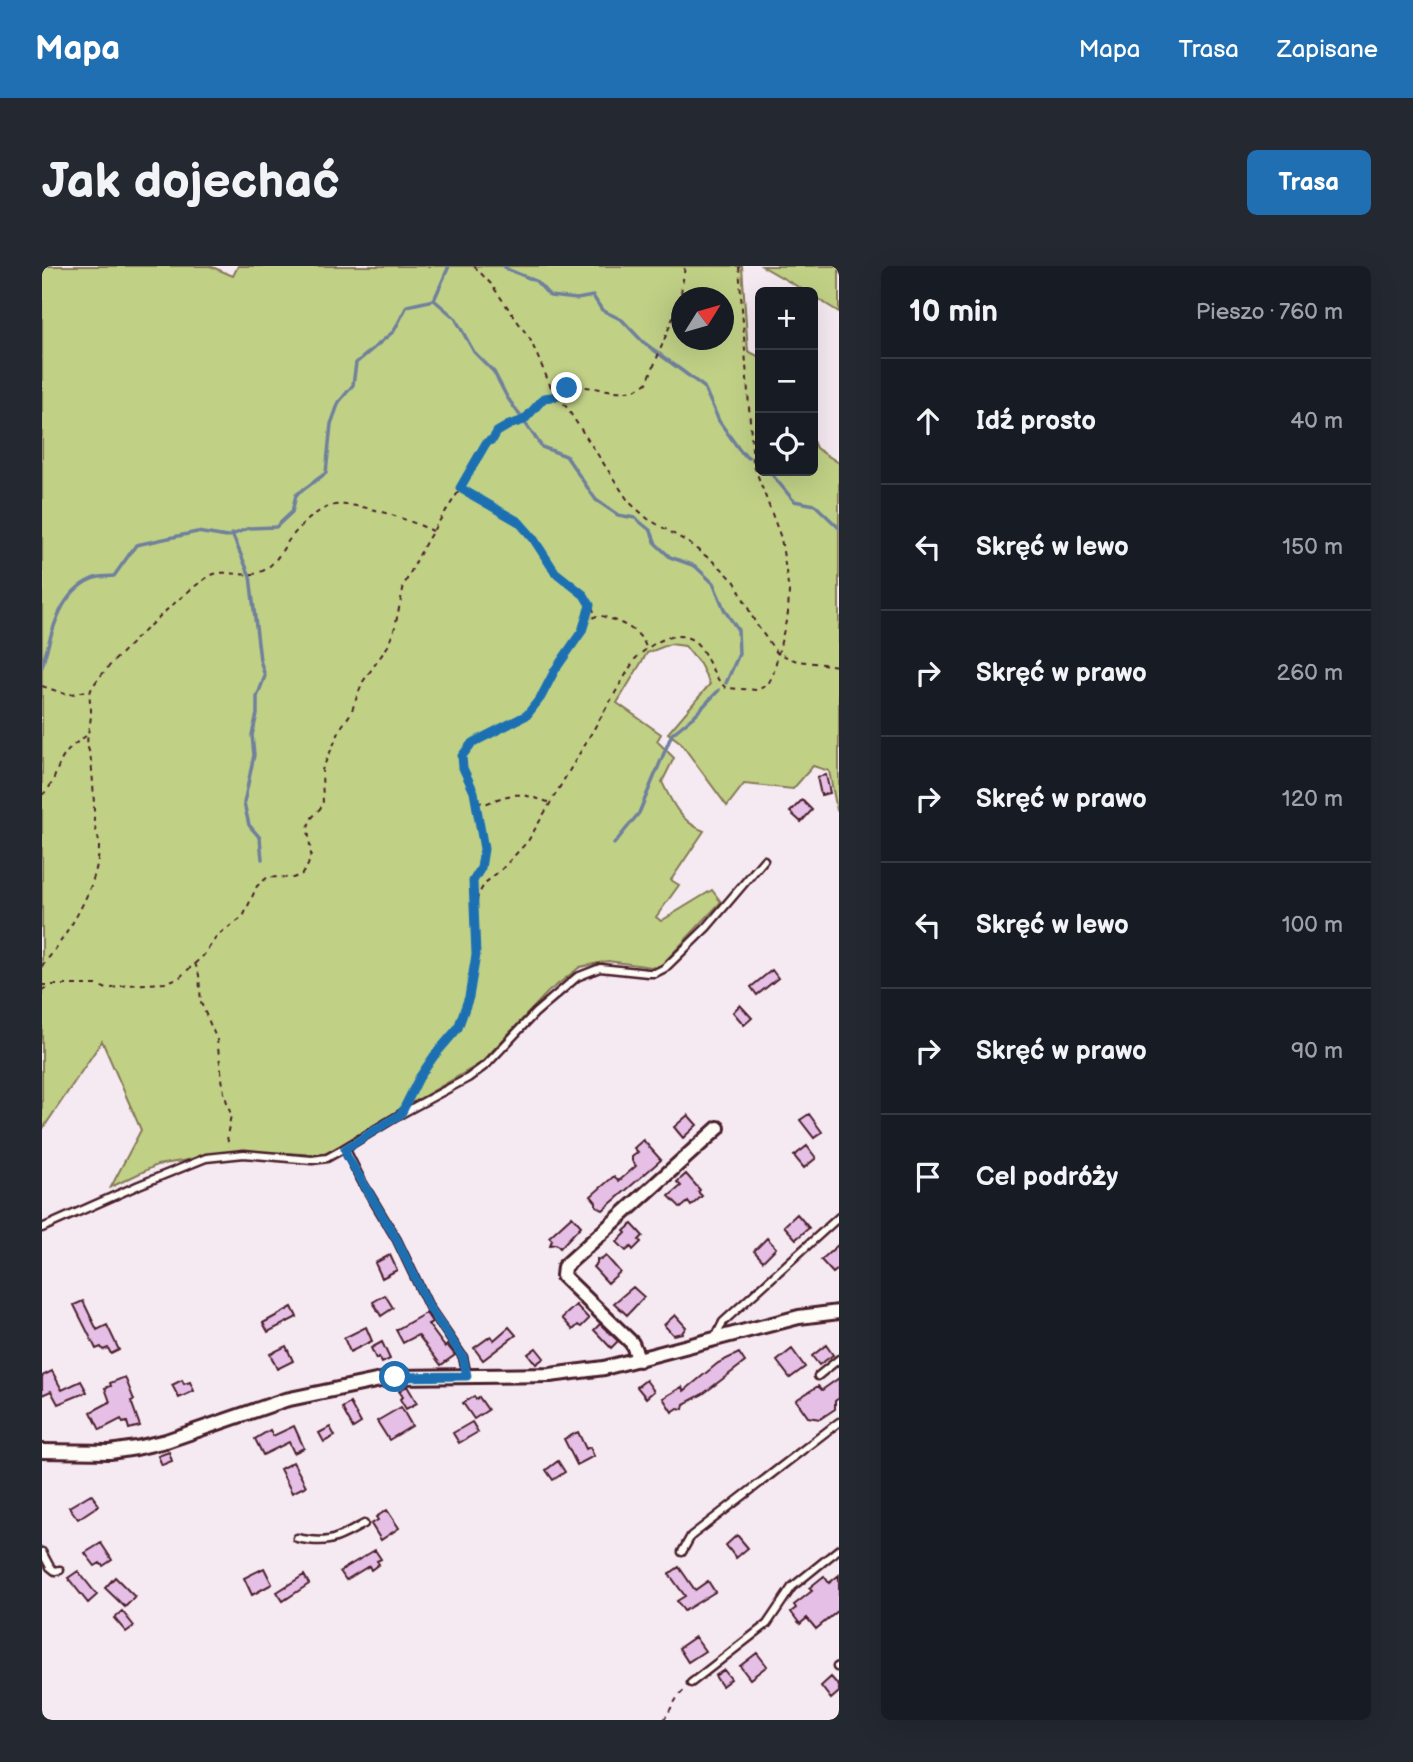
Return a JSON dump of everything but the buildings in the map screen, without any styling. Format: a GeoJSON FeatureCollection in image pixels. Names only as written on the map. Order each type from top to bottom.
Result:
{"type":"FeatureCollection","features":[{"type":"Feature","properties":{"kind":"street"},"geometry":{"type":"LineString","coordinates":[[639,1360],[632,1343],[563,1276],[565,1267],[718,1128]]}},
{"type":"Feature","properties":{"kind":"street"},"geometry":{"type":"LineString","coordinates":[[42,1451],[110,1452],[136,1448],[166,1441],[285,1400],[395,1377],[550,1375],[604,1368],[799,1317],[839,1312]]}},
{"type":"Feature","properties":{"kind":"lane"},"geometry":{"type":"LineString","coordinates":[[42,1228],[206,1158],[229,1155],[312,1160],[327,1158],[345,1149],[401,1114],[468,1078],[487,1064],[535,1013],[577,977],[600,968],[648,973],[665,968],[707,927],[764,860]]}},
{"type":"Feature","properties":{"kind":"lane"},"geometry":{"type":"LineString","coordinates":[[345,1149],[397,1240],[429,1307],[463,1357],[467,1376]]}},
{"type":"Feature","properties":{"kind":"lane"},"geometry":{"type":"LineString","coordinates":[[714,1340],[723,1322],[839,1217]]}},
{"type":"Feature","properties":{"kind":"lane"},"geometry":{"type":"LineString","coordinates":[[818,1376],[839,1359]]}},
{"type":"Feature","properties":{"kind":"lane"},"geometry":{"type":"LineString","coordinates":[[682,1552],[691,1536],[839,1422]]}},
{"type":"Feature","properties":{"kind":"lane"},"geometry":{"type":"LineString","coordinates":[[297,1538],[333,1541],[364,1524]]}},
{"type":"Feature","properties":{"kind":"lane"},"geometry":{"type":"LineString","coordinates":[[691,1683],[767,1624],[792,1587],[839,1549]]}},
{"type":"Feature","properties":{"kind":"lane"},"geometry":{"type":"LineString","coordinates":[[42,1552],[50,1567],[55,1571],[61,1570]]}},
{"type":"Feature","properties":{"kind":"path"},"geometry":{"type":"LineString","coordinates":[[474,266],[491,284],[530,339],[554,395]]}},
{"type":"Feature","properties":{"kind":"path"},"geometry":{"type":"LineString","coordinates":[[559,396],[567,388],[632,392],[647,383],[680,300],[685,266]]}},
{"type":"Feature","properties":{"kind":"path"},"geometry":{"type":"LineString","coordinates":[[475,909],[478,895],[485,883],[528,841],[628,668],[647,648],[664,637],[690,638],[704,652],[721,684],[738,691],[758,690],[768,684],[773,675],[788,613],[789,581],[781,538],[752,463],[739,266]]}},
{"type":"Feature","properties":{"kind":"path"},"geometry":{"type":"LineString","coordinates":[[42,985],[97,985],[107,989],[165,983],[180,977],[203,956],[218,935],[243,917],[257,886],[268,877],[293,878],[302,874],[311,854],[308,829],[310,820],[323,805],[322,770],[342,726],[351,713],[362,682],[388,646],[404,585],[486,443],[493,439],[497,432],[512,423],[524,420],[544,398],[559,396],[629,502],[648,519],[686,541],[719,566],[734,582],[756,624],[777,653],[797,661],[839,666]]}},
{"type":"Feature","properties":{"kind":"path"},"geometry":{"type":"LineString","coordinates":[[460,488],[519,522],[555,572],[584,595],[595,614],[633,629],[642,637],[647,648]]}},
{"type":"Feature","properties":{"kind":"path"},"geometry":{"type":"LineString","coordinates":[[42,966],[66,935],[88,891],[98,861],[99,842],[94,820],[96,800],[90,752],[87,747],[92,714],[91,690],[117,656],[196,584],[214,574],[237,575],[263,571],[275,562],[298,530],[323,509],[341,505],[394,514],[433,531]]}},
{"type":"Feature","properties":{"kind":"path"},"geometry":{"type":"LineString","coordinates":[[401,1114],[419,1078],[458,1028],[474,976],[473,881],[481,868],[484,849],[476,801],[463,768],[462,756],[472,743],[527,715],[582,631],[590,605]]}},
{"type":"Feature","properties":{"kind":"path"},"geometry":{"type":"LineString","coordinates":[[587,620],[599,615]]}},
{"type":"Feature","properties":{"kind":"path"},"geometry":{"type":"LineString","coordinates":[[42,686],[68,695],[91,690]]}},
{"type":"Feature","properties":{"kind":"path"},"geometry":{"type":"LineString","coordinates":[[42,795],[52,786],[61,761],[70,748],[89,734]]}},
{"type":"Feature","properties":{"kind":"path"},"geometry":{"type":"LineString","coordinates":[[476,801],[485,804],[506,795],[521,793],[550,803]]}},
{"type":"Feature","properties":{"kind":"path"},"geometry":{"type":"LineString","coordinates":[[195,962],[201,1003],[217,1040],[224,1093],[231,1115],[227,1136],[229,1155]]}},
{"type":"Feature","properties":{"kind":"path"},"geometry":{"type":"LineString","coordinates":[[42,990],[52,984]]}},
{"type":"Feature","properties":{"kind":"path"},"geometry":{"type":"LineString","coordinates":[[664,1720],[677,1698],[691,1683]]}},
{"type":"Feature","properties":{"kind":"green space"},"geometry":{"type":"Polygon","coordinates":[[[42,266],[210,266],[233,276],[238,266],[742,266],[748,351],[755,354],[755,476],[818,476],[818,449],[839,463],[839,808],[837,810],[829,771],[813,766],[793,789],[744,784],[727,806],[680,742],[668,733],[710,684],[700,664],[685,646],[670,644],[647,653],[617,703],[661,734],[657,741],[674,758],[662,782],[683,817],[704,831],[671,880],[679,885],[656,917],[661,921],[712,890],[721,902],[659,968],[608,961],[580,967],[548,992],[481,1063],[323,1155],[243,1151],[157,1165],[111,1187],[141,1130],[102,1041],[42,1130],[42,266]]]}},
{"type":"Feature","properties":{"kind":"green space"},"geometry":{"type":"Polygon","coordinates":[[[762,266],[839,266],[839,312],[818,299],[818,287],[798,287],[762,266]]]}},
{"type":"Feature","properties":{"kind":"waterway"},"geometry":{"type":"LineString","coordinates":[[42,667],[53,629],[71,594],[92,579],[114,576],[136,545],[197,532],[227,537],[249,528],[276,527],[292,512],[296,495],[326,473],[331,424],[339,402],[353,385],[356,363],[394,331],[407,306],[434,300],[449,266]]}},
{"type":"Feature","properties":{"kind":"waterway"},"geometry":{"type":"LineString","coordinates":[[504,266],[536,281],[550,296],[577,299],[593,296],[602,310],[622,320],[643,342],[704,387],[719,421],[741,452],[749,458]]}},
{"type":"Feature","properties":{"kind":"waterway"},"geometry":{"type":"LineString","coordinates":[[434,300],[455,318],[474,352],[494,372],[507,397],[542,447],[566,456],[596,500],[618,515],[635,518],[651,531],[656,544],[670,557],[695,566],[713,583],[725,611],[738,630],[739,654],[726,683]]}},
{"type":"Feature","properties":{"kind":"waterway"},"geometry":{"type":"LineString","coordinates":[[773,476],[794,501],[815,505],[839,528]]}},
{"type":"Feature","properties":{"kind":"waterway"},"geometry":{"type":"LineString","coordinates":[[232,534],[250,576],[260,660],[265,676],[257,697],[257,714],[252,735],[254,755],[244,803],[249,825],[260,838],[262,859]]}},
{"type":"Feature","properties":{"kind":"waterway"},"geometry":{"type":"LineString","coordinates":[[614,844],[639,813],[672,734],[719,690]]}},
{"type":"Feature","properties":{"kind":"route"},"geometry":{"type":"LineString","coordinates":[[395,1377],[467,1376],[463,1357],[429,1307],[397,1240],[345,1149],[401,1114],[419,1078],[458,1028],[469,997],[476,955],[473,881],[481,868],[484,849],[474,792],[463,768],[462,756],[472,743],[527,715],[541,697],[589,616],[590,605],[584,595],[555,572],[519,522],[460,488],[486,443],[491,442],[497,432],[512,423],[524,420],[544,398],[559,396],[567,388]]}}]}
